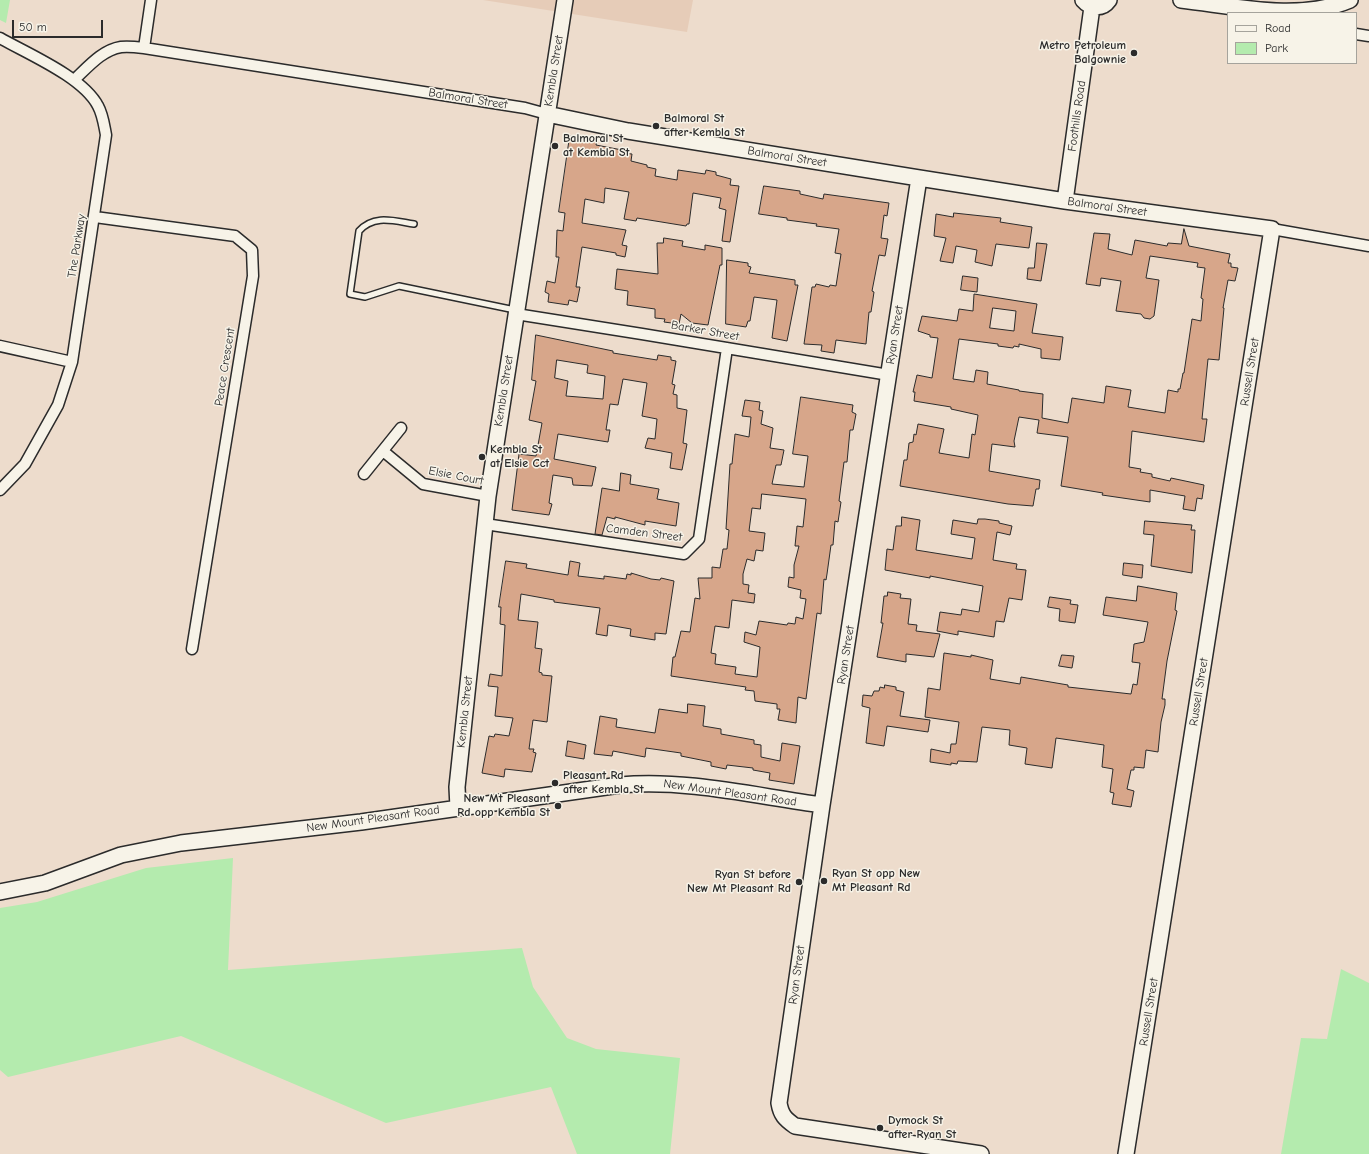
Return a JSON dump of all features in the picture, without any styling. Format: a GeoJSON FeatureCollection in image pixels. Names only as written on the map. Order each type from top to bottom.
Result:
{"type":"FeatureCollection","features":[{"type":"Feature","properties":{"kind":"street"},"geometry":{"type":"LineString","coordinates":[[144,48],[151,0]]}},
{"type":"Feature","properties":{"kind":"street","name":"Kembla Street"},"geometry":{"type":"LineString","coordinates":[[458,808],[457,787],[488,496],[565,0]]}},
{"type":"Feature","properties":{"kind":"street"},"geometry":{"type":"LineString","coordinates":[[1087,3],[1102,6],[1109,0]]}},
{"type":"Feature","properties":{"kind":"street"},"geometry":{"type":"LineString","coordinates":[[1182,0],[1296,12],[1343,6]]}},
{"type":"Feature","properties":{"kind":"street","name":"Foothills Road"},"geometry":{"type":"LineString","coordinates":[[1065,201],[1087,3]]}},
{"type":"Feature","properties":{"kind":"street"},"geometry":{"type":"LineString","coordinates":[[1357,34],[1369,36]]}},
{"type":"Feature","properties":{"kind":"street","name":"The Parkway"},"geometry":{"type":"LineString","coordinates":[[0,38],[74,80],[89,93],[98,105],[103,118],[106,135],[95,217],[72,362],[58,405],[25,464],[0,490]]}},
{"type":"Feature","properties":{"kind":"street","name":"Balmoral Street"},"geometry":{"type":"LineString","coordinates":[[74,80],[96,59],[107,52],[121,47],[144,48],[517,107],[628,132],[1065,201],[1272,229],[1369,246]]}},
{"type":"Feature","properties":{"kind":"street","name":"Ryan Street"},"geometry":{"type":"LineString","coordinates":[[919,178],[822,805],[779,1103],[781,1113],[786,1120],[795,1126],[981,1154]]}},
{"type":"Feature","properties":{"kind":"street","name":"Peace Crescent"},"geometry":{"type":"LineString","coordinates":[[95,217],[236,236],[252,250],[253,276],[192,649]]}},
{"type":"Feature","properties":{"kind":"street","name":"Russell Street"},"geometry":{"type":"LineString","coordinates":[[1126,1154],[1272,229]]}},
{"type":"Feature","properties":{"kind":"street","name":"Barker Street"},"geometry":{"type":"LineString","coordinates":[[516,312],[889,375]]}},
{"type":"Feature","properties":{"kind":"street"},"geometry":{"type":"LineString","coordinates":[[0,346],[72,362]]}},
{"type":"Feature","properties":{"kind":"street","name":"Camden Street"},"geometry":{"type":"LineString","coordinates":[[485,524],[684,554],[699,539],[727,348]]}},
{"type":"Feature","properties":{"kind":"street"},"geometry":{"type":"LineString","coordinates":[[364,474],[401,428]]}},
{"type":"Feature","properties":{"kind":"street","name":"Elsie Court"},"geometry":{"type":"LineString","coordinates":[[384,451],[423,484],[488,496]]}},
{"type":"Feature","properties":{"kind":"street","name":"New Mount Pleasant Road"},"geometry":{"type":"LineString","coordinates":[[0,892],[45,883],[121,855],[181,843],[361,822],[645,783],[683,785],[822,805]]}},
{"type":"Feature","properties":{"kind":"lane"},"geometry":{"type":"LineString","coordinates":[[414,224],[377,219],[365,224],[359,231],[350,294],[366,297],[399,286],[516,312]]}},
{"type":"Feature","properties":{"kind":"shaded area"},"geometry":{"type":"Polygon","coordinates":[[[483,0],[693,0],[687,32],[483,0]]]}},
{"type":"Feature","properties":{"kind":"green space"},"geometry":{"type":"Polygon","coordinates":[[[0,0],[10,0],[6,23],[0,20],[0,0]]]}},
{"type":"Feature","properties":{"kind":"green space"},"geometry":{"type":"Polygon","coordinates":[[[233,858],[228,970],[522,948],[533,987],[567,1038],[596,1049],[680,1058],[670,1154],[577,1154],[551,1087],[386,1123],[181,1036],[8,1077],[0,1070],[0,908],[37,902],[146,868],[233,858]]]}},
{"type":"Feature","properties":{"kind":"green space"},"geometry":{"type":"Polygon","coordinates":[[[1341,969],[1369,983],[1369,1154],[1281,1154],[1301,1038],[1327,1039],[1341,969]]]}},
{"type":"Feature","properties":{"kind":"building"},"geometry":{"type":"Polygon","coordinates":[[[570,136],[597,140],[596,145],[622,150],[621,153],[632,154],[631,161],[656,169],[655,176],[677,180],[678,170],[705,174],[706,170],[716,172],[716,175],[731,179],[730,185],[739,186],[730,242],[722,241],[726,210],[719,208],[721,198],[693,193],[689,224],[686,226],[637,218],[636,221],[624,219],[629,192],[605,188],[604,203],[585,199],[582,223],[626,230],[622,245],[627,246],[625,257],[616,255],[616,253],[582,247],[576,287],[580,287],[577,302],[569,300],[568,305],[548,302],[549,294],[545,292],[547,281],[555,283],[559,257],[556,257],[557,230],[563,231],[565,213],[559,212],[570,136]]]}},
{"type":"Feature","properties":{"kind":"building"},"geometry":{"type":"Polygon","coordinates":[[[764,186],[800,191],[800,194],[823,199],[824,194],[889,203],[887,216],[884,215],[881,238],[888,239],[885,256],[879,255],[872,291],[874,292],[871,312],[869,312],[866,344],[836,340],[834,353],[821,351],[822,345],[804,344],[812,287],[815,287],[816,284],[829,287],[830,285],[836,286],[841,254],[835,253],[839,229],[816,226],[817,224],[759,214],[764,186]]]}},
{"type":"Feature","properties":{"kind":"building"},"geometry":{"type":"Polygon","coordinates":[[[954,213],[1001,218],[1000,222],[1032,227],[1029,248],[996,244],[992,266],[975,262],[977,250],[956,246],[953,263],[940,261],[946,238],[934,236],[936,214],[953,217],[954,213]]]}},
{"type":"Feature","properties":{"kind":"building"},"geometry":{"type":"Polygon","coordinates":[[[1184,229],[1189,246],[1230,254],[1228,263],[1231,263],[1231,267],[1238,268],[1235,281],[1228,280],[1223,308],[1219,360],[1208,359],[1202,419],[1207,419],[1204,442],[1132,431],[1129,467],[1141,469],[1140,472],[1152,474],[1152,477],[1170,481],[1171,478],[1204,485],[1202,499],[1197,498],[1195,511],[1183,509],[1185,496],[1150,490],[1150,502],[1102,495],[1103,493],[1061,486],[1068,437],[1037,433],[1039,420],[1019,417],[1014,441],[1015,447],[992,444],[989,471],[1040,480],[1039,489],[1036,489],[1033,506],[1008,504],[900,486],[904,460],[907,460],[909,443],[913,442],[918,424],[944,429],[939,453],[969,458],[972,434],[975,435],[978,415],[951,409],[951,407],[914,401],[915,392],[913,392],[917,375],[932,378],[938,338],[930,337],[930,335],[918,331],[922,316],[957,321],[959,309],[973,311],[974,294],[1037,304],[1032,333],[1063,337],[1060,360],[1041,358],[1041,349],[1019,344],[1019,347],[1014,346],[1013,348],[998,346],[998,344],[959,339],[953,379],[974,382],[976,370],[988,372],[987,384],[1019,391],[1043,394],[1042,418],[1068,423],[1072,398],[1104,403],[1106,386],[1131,390],[1128,407],[1165,413],[1168,390],[1178,392],[1178,389],[1180,389],[1184,373],[1192,319],[1201,321],[1203,299],[1201,298],[1205,268],[1197,267],[1198,263],[1150,256],[1146,278],[1159,280],[1154,316],[1150,319],[1144,318],[1141,314],[1116,311],[1121,281],[1101,278],[1100,286],[1086,284],[1094,233],[1110,234],[1108,249],[1132,255],[1135,240],[1167,246],[1168,243],[1181,244],[1184,229]],[[993,308],[990,328],[1014,331],[1016,311],[993,308]]]}},
{"type":"Feature","properties":{"kind":"building"},"geometry":{"type":"Polygon","coordinates":[[[664,238],[683,241],[682,246],[705,250],[705,245],[722,248],[722,265],[720,265],[708,325],[692,323],[681,314],[679,324],[664,322],[665,319],[655,318],[655,309],[627,305],[628,291],[615,289],[617,269],[658,274],[657,243],[663,243],[664,238]]]}},
{"type":"Feature","properties":{"kind":"building"},"geometry":{"type":"Polygon","coordinates":[[[1037,243],[1047,244],[1041,281],[1027,279],[1028,268],[1034,268],[1037,243]]]}},
{"type":"Feature","properties":{"kind":"building"},"geometry":{"type":"Polygon","coordinates":[[[727,260],[748,263],[748,266],[751,267],[749,273],[795,280],[795,285],[798,285],[787,341],[772,338],[777,300],[754,297],[750,321],[748,321],[746,327],[726,324],[727,260]]]}},
{"type":"Feature","properties":{"kind":"building"},"geometry":{"type":"Polygon","coordinates":[[[963,276],[978,278],[977,292],[961,290],[963,276]]]}},
{"type":"Feature","properties":{"kind":"building"},"geometry":{"type":"Polygon","coordinates":[[[536,335],[613,351],[613,353],[657,360],[658,355],[671,357],[671,360],[676,361],[672,384],[675,385],[673,394],[677,395],[677,408],[687,410],[683,443],[687,444],[682,470],[670,468],[672,453],[645,448],[648,438],[655,439],[657,419],[642,416],[647,383],[623,379],[618,405],[610,404],[606,430],[610,430],[608,442],[558,434],[554,459],[596,467],[592,486],[573,485],[572,478],[553,475],[549,503],[552,504],[549,515],[512,510],[519,454],[536,456],[542,423],[529,420],[536,381],[532,380],[536,335]],[[557,360],[555,378],[568,381],[566,396],[603,399],[605,376],[587,373],[588,365],[557,360]]]}},
{"type":"Feature","properties":{"kind":"building"},"geometry":{"type":"Polygon","coordinates":[[[801,397],[853,405],[852,412],[856,414],[853,430],[850,430],[847,462],[844,462],[838,522],[835,521],[833,545],[831,545],[826,580],[824,579],[821,614],[817,613],[806,699],[798,697],[796,723],[778,720],[780,709],[777,709],[777,704],[755,701],[754,691],[745,690],[746,687],[671,676],[673,657],[675,657],[681,631],[690,632],[695,598],[700,599],[698,578],[712,578],[712,567],[720,568],[723,549],[727,549],[729,530],[726,529],[730,464],[732,464],[735,434],[749,437],[751,417],[742,416],[745,400],[760,402],[759,410],[763,411],[761,424],[773,428],[770,448],[784,450],[781,465],[776,465],[772,484],[804,487],[808,456],[793,454],[801,397]],[[762,494],[760,509],[752,508],[749,531],[765,533],[763,551],[756,550],[754,561],[747,559],[743,574],[743,584],[749,585],[748,593],[755,594],[754,603],[732,600],[729,628],[715,626],[711,653],[716,654],[715,664],[736,667],[735,674],[757,677],[760,647],[744,642],[745,632],[756,635],[759,621],[787,625],[788,623],[795,624],[796,617],[803,619],[806,599],[800,598],[801,590],[788,587],[789,577],[794,578],[794,565],[799,546],[795,546],[797,526],[803,527],[806,499],[762,494]]]}},
{"type":"Feature","properties":{"kind":"building"},"geometry":{"type":"Polygon","coordinates":[[[621,473],[631,475],[630,484],[659,489],[657,499],[679,503],[676,526],[645,521],[645,525],[615,517],[615,519],[607,517],[602,535],[595,534],[602,488],[619,491],[621,473]]]}},
{"type":"Feature","properties":{"kind":"building"},"geometry":{"type":"Polygon","coordinates":[[[902,517],[920,520],[916,550],[972,559],[975,538],[951,534],[953,520],[977,524],[978,519],[985,519],[999,521],[999,523],[1012,526],[1010,535],[997,532],[993,560],[1017,564],[1016,569],[1026,570],[1022,600],[1009,598],[1004,622],[996,621],[994,637],[958,631],[958,635],[937,631],[940,612],[961,615],[962,609],[979,612],[983,586],[930,576],[930,578],[885,570],[887,549],[893,550],[896,526],[901,526],[902,517]]]}},
{"type":"Feature","properties":{"kind":"building"},"geometry":{"type":"Polygon","coordinates":[[[1145,521],[1192,525],[1191,530],[1195,530],[1192,573],[1151,566],[1154,535],[1144,534],[1145,521]]]}},
{"type":"Feature","properties":{"kind":"building"},"geometry":{"type":"Polygon","coordinates":[[[506,561],[527,564],[526,568],[568,575],[570,561],[580,563],[578,576],[604,579],[604,576],[626,579],[627,574],[631,575],[631,573],[651,579],[660,580],[661,578],[674,581],[666,634],[655,633],[655,640],[630,636],[631,629],[608,625],[607,636],[596,634],[600,608],[554,602],[554,600],[521,594],[518,620],[538,622],[535,648],[542,649],[539,672],[542,673],[542,675],[552,676],[547,722],[533,720],[529,749],[534,749],[533,752],[536,753],[532,772],[505,769],[504,777],[482,773],[489,736],[494,737],[495,734],[509,736],[513,718],[495,716],[498,687],[488,686],[490,674],[502,676],[505,625],[500,624],[501,607],[499,607],[506,561]]]}},
{"type":"Feature","properties":{"kind":"building"},"geometry":{"type":"Polygon","coordinates":[[[1124,563],[1143,565],[1142,578],[1123,575],[1124,563]]]}},
{"type":"Feature","properties":{"kind":"building"},"geometry":{"type":"Polygon","coordinates":[[[1138,586],[1177,593],[1175,610],[1177,611],[1167,661],[1162,699],[1165,699],[1165,705],[1161,722],[1158,752],[1146,750],[1144,768],[1134,767],[1134,770],[1131,770],[1127,789],[1134,791],[1131,807],[1112,804],[1114,793],[1110,792],[1113,769],[1102,767],[1104,745],[1056,738],[1052,768],[1025,764],[1027,748],[1009,745],[1010,730],[982,727],[977,762],[958,761],[957,764],[951,763],[951,765],[930,762],[931,749],[950,753],[951,744],[956,744],[959,722],[925,717],[928,688],[940,690],[944,653],[971,657],[971,655],[993,660],[990,679],[1020,684],[1021,677],[1068,685],[1068,687],[1131,694],[1133,684],[1137,685],[1140,663],[1132,662],[1134,644],[1144,642],[1148,622],[1103,615],[1106,597],[1136,601],[1138,586]]]}},
{"type":"Feature","properties":{"kind":"building"},"geometry":{"type":"Polygon","coordinates":[[[888,592],[901,594],[900,598],[911,599],[908,624],[917,625],[916,631],[940,634],[934,657],[906,654],[906,662],[877,657],[883,623],[881,623],[884,596],[887,596],[888,592]]]}},
{"type":"Feature","properties":{"kind":"building"},"geometry":{"type":"Polygon","coordinates":[[[1050,597],[1071,600],[1070,604],[1078,605],[1075,623],[1059,621],[1060,609],[1048,607],[1050,597]]]}},
{"type":"Feature","properties":{"kind":"building"},"geometry":{"type":"Polygon","coordinates":[[[1062,655],[1074,656],[1072,668],[1059,666],[1062,655]]]}},
{"type":"Feature","properties":{"kind":"building"},"geometry":{"type":"Polygon","coordinates":[[[885,685],[896,687],[896,690],[904,692],[900,716],[930,720],[928,732],[887,726],[884,746],[866,743],[870,708],[862,706],[863,695],[872,696],[874,691],[879,691],[880,687],[884,688],[885,685]]]}},
{"type":"Feature","properties":{"kind":"building"},"geometry":{"type":"Polygon","coordinates":[[[688,704],[705,706],[703,726],[721,729],[721,734],[754,740],[754,744],[761,745],[761,757],[780,761],[782,743],[800,746],[794,784],[769,780],[770,773],[753,770],[753,768],[727,765],[726,769],[711,766],[711,762],[681,756],[681,753],[646,748],[645,757],[613,751],[612,756],[594,754],[600,716],[617,719],[616,727],[655,733],[659,709],[687,713],[688,704]]]}},
{"type":"Feature","properties":{"kind":"building"},"geometry":{"type":"Polygon","coordinates":[[[568,741],[586,745],[584,759],[566,756],[568,741]]]}},
{"type":"Feature","properties":{"kind":"place","name":"Metro Petroleum Balgownie"},"geometry":{"type":"Point","coordinates":[1134,53]}},
{"type":"Feature","properties":{"kind":"place","name":"Balmoral St after Kembla St"},"geometry":{"type":"Point","coordinates":[656,126]}},
{"type":"Feature","properties":{"kind":"place","name":"Balmoral St at Kembla St"},"geometry":{"type":"Point","coordinates":[555,146]}},
{"type":"Feature","properties":{"kind":"place","name":"Kembla St at Elsie Cct"},"geometry":{"type":"Point","coordinates":[482,457]}},
{"type":"Feature","properties":{"kind":"place","name":"Pleasant Rd after Kembla St"},"geometry":{"type":"Point","coordinates":[555,783]}},
{"type":"Feature","properties":{"kind":"place","name":"New Mt Pleasant Rd opp Kembla St"},"geometry":{"type":"Point","coordinates":[558,806]}},
{"type":"Feature","properties":{"kind":"place","name":"Ryan St opp New Mt Pleasant Rd"},"geometry":{"type":"Point","coordinates":[824,881]}},
{"type":"Feature","properties":{"kind":"place","name":"Ryan St before New Mt Pleasant Rd"},"geometry":{"type":"Point","coordinates":[799,882]}},
{"type":"Feature","properties":{"kind":"place","name":"Dymock St after Ryan St"},"geometry":{"type":"Point","coordinates":[880,1128]}}]}
